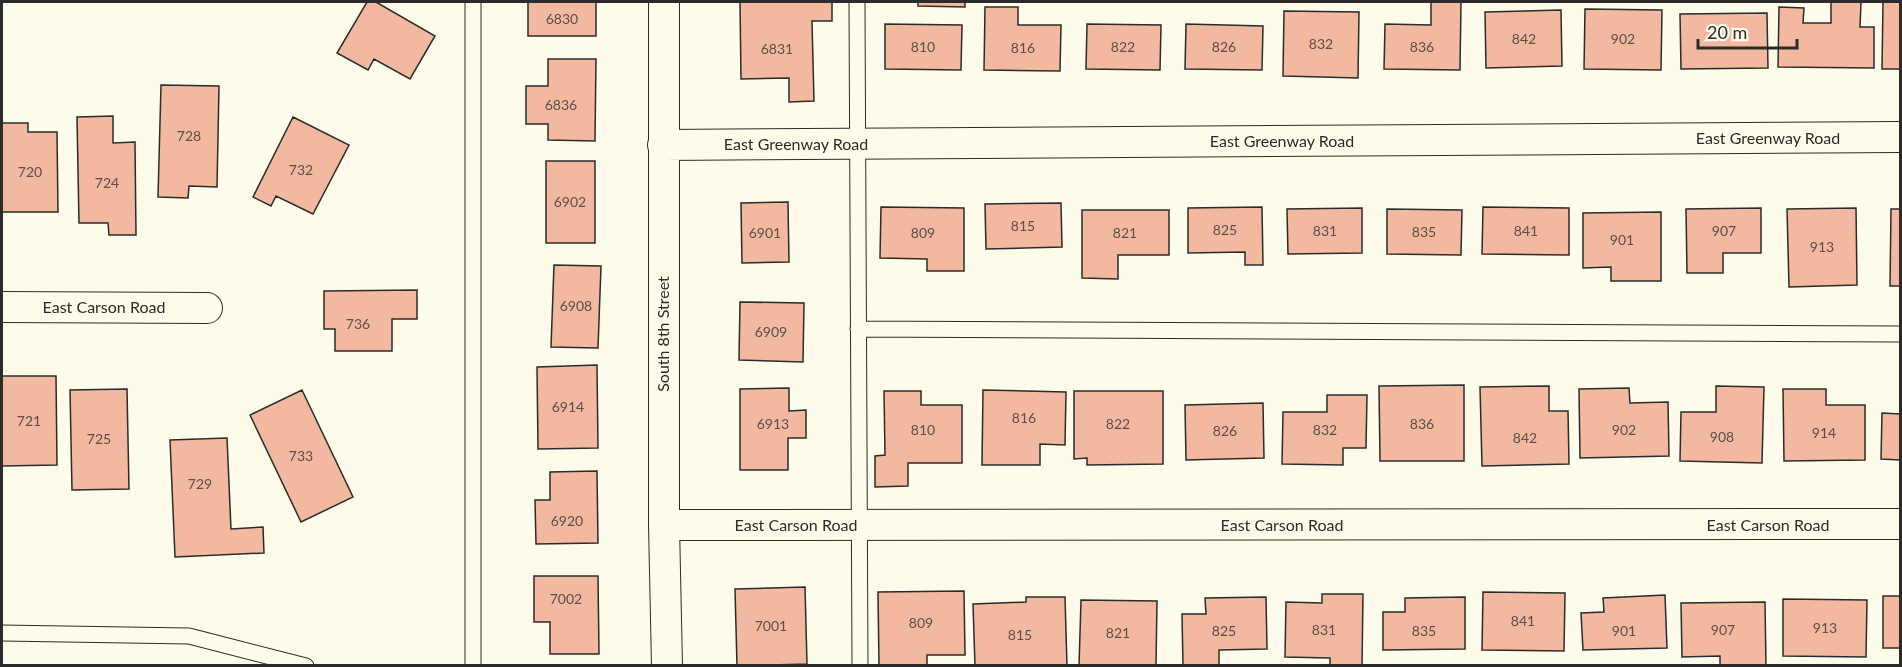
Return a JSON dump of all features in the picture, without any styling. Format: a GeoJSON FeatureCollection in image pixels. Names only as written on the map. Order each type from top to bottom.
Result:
{"type":"FeatureCollection","features":[{"type":"Feature","properties":{"kind":"street","name":"South 8th Street"},"geometry":{"type":"LineString","coordinates":[[664,2],[664,525],[667,666]]}},
{"type":"Feature","properties":{"kind":"street","name":"East Greenway Road"},"geometry":{"type":"LineString","coordinates":[[663,145],[1900,137]]}},
{"type":"Feature","properties":{"kind":"street","name":"East Carson Road"},"geometry":{"type":"LineString","coordinates":[[2,307],[207,308]]}},
{"type":"Feature","properties":{"kind":"street","name":"East Carson Road"},"geometry":{"type":"LineString","coordinates":[[664,525],[1900,525]]}},
{"type":"Feature","properties":{"kind":"lane"},"geometry":{"type":"LineString","coordinates":[[472,2],[472,666]]}},
{"type":"Feature","properties":{"kind":"lane"},"geometry":{"type":"LineString","coordinates":[[857,2],[860,666]]}},
{"type":"Feature","properties":{"kind":"lane"},"geometry":{"type":"LineString","coordinates":[[858,329],[1900,334]]}},
{"type":"Feature","properties":{"kind":"lane"},"geometry":{"type":"LineString","coordinates":[[2,633],[189,636],[306,666]]}},
{"type":"Feature","properties":{"kind":"building"},"geometry":{"type":"Polygon","coordinates":[[[367,2],[376,2],[435,36],[410,79],[374,59],[368,70],[337,53],[367,2]]]}},
{"type":"Feature","properties":{"kind":"building"},"geometry":{"type":"Polygon","coordinates":[[[528,2],[596,2],[596,36],[528,36],[528,2]]]}},
{"type":"Feature","properties":{"kind":"building"},"geometry":{"type":"Polygon","coordinates":[[[740,2],[832,2],[832,21],[812,21],[814,101],[789,102],[789,78],[741,79],[740,2]]]}},
{"type":"Feature","properties":{"kind":"building"},"geometry":{"type":"Polygon","coordinates":[[[918,2],[965,2],[965,7],[918,6],[918,2]]]}},
{"type":"Feature","properties":{"kind":"building"},"geometry":{"type":"Polygon","coordinates":[[[1431,2],[1461,2],[1460,70],[1384,69],[1385,24],[1431,25],[1431,2]]]}},
{"type":"Feature","properties":{"kind":"building"},"geometry":{"type":"Polygon","coordinates":[[[1831,2],[1861,2],[1860,27],[1874,27],[1874,68],[1778,67],[1779,7],[1804,8],[1803,23],[1831,23],[1831,2]]]}},
{"type":"Feature","properties":{"kind":"building"},"geometry":{"type":"Polygon","coordinates":[[[1883,2],[1900,2],[1900,69],[1882,69],[1883,2]]]}},
{"type":"Feature","properties":{"kind":"building"},"geometry":{"type":"Polygon","coordinates":[[[985,7],[1018,7],[1018,25],[1061,25],[1060,71],[984,70],[985,7]]]}},
{"type":"Feature","properties":{"kind":"building"},"geometry":{"type":"Polygon","coordinates":[[[1585,9],[1662,10],[1661,70],[1584,69],[1585,9]]]}},
{"type":"Feature","properties":{"kind":"building"},"geometry":{"type":"Polygon","coordinates":[[[1561,10],[1562,66],[1486,68],[1485,12],[1561,10]]]}},
{"type":"Feature","properties":{"kind":"building"},"geometry":{"type":"Polygon","coordinates":[[[1284,11],[1359,12],[1358,78],[1283,76],[1284,11]]]}},
{"type":"Feature","properties":{"kind":"building"},"geometry":{"type":"Polygon","coordinates":[[[1767,13],[1768,68],[1681,69],[1680,14],[1767,13]]]}},
{"type":"Feature","properties":{"kind":"building"},"geometry":{"type":"Polygon","coordinates":[[[885,24],[962,25],[961,70],[885,69],[885,24]]]}},
{"type":"Feature","properties":{"kind":"building"},"geometry":{"type":"Polygon","coordinates":[[[1087,24],[1161,25],[1160,70],[1086,69],[1087,24]]]}},
{"type":"Feature","properties":{"kind":"building"},"geometry":{"type":"Polygon","coordinates":[[[1186,24],[1263,26],[1262,70],[1185,69],[1186,24]]]}},
{"type":"Feature","properties":{"kind":"building"},"geometry":{"type":"Polygon","coordinates":[[[548,59],[596,59],[595,141],[548,140],[548,124],[526,124],[526,86],[548,86],[548,59]]]}},
{"type":"Feature","properties":{"kind":"building"},"geometry":{"type":"Polygon","coordinates":[[[161,85],[219,86],[217,187],[189,186],[188,198],[158,197],[161,85]]]}},
{"type":"Feature","properties":{"kind":"building"},"geometry":{"type":"Polygon","coordinates":[[[113,116],[113,143],[135,142],[136,235],[109,235],[108,223],[79,223],[77,117],[113,116]]]}},
{"type":"Feature","properties":{"kind":"building"},"geometry":{"type":"Polygon","coordinates":[[[293,117],[349,145],[313,214],[276,196],[271,206],[253,197],[293,117]]]}},
{"type":"Feature","properties":{"kind":"building"},"geometry":{"type":"Polygon","coordinates":[[[2,123],[28,123],[28,132],[57,132],[58,212],[2,212],[2,123]]]}},
{"type":"Feature","properties":{"kind":"building"},"geometry":{"type":"Polygon","coordinates":[[[546,161],[595,161],[595,243],[546,243],[546,161]]]}},
{"type":"Feature","properties":{"kind":"building"},"geometry":{"type":"Polygon","coordinates":[[[788,202],[789,262],[742,263],[741,203],[788,202]]]}},
{"type":"Feature","properties":{"kind":"building"},"geometry":{"type":"Polygon","coordinates":[[[1061,203],[1062,247],[986,249],[985,204],[1061,203]]]}},
{"type":"Feature","properties":{"kind":"building"},"geometry":{"type":"Polygon","coordinates":[[[881,207],[964,208],[964,271],[927,271],[927,259],[880,258],[881,207]]]}},
{"type":"Feature","properties":{"kind":"building"},"geometry":{"type":"Polygon","coordinates":[[[1262,207],[1263,265],[1245,265],[1245,252],[1188,253],[1188,208],[1262,207]]]}},
{"type":"Feature","properties":{"kind":"building"},"geometry":{"type":"Polygon","coordinates":[[[1483,207],[1569,208],[1569,255],[1482,254],[1483,207]]]}},
{"type":"Feature","properties":{"kind":"building"},"geometry":{"type":"Polygon","coordinates":[[[1362,208],[1362,253],[1288,254],[1287,209],[1362,208]]]}},
{"type":"Feature","properties":{"kind":"building"},"geometry":{"type":"Polygon","coordinates":[[[1761,208],[1761,253],[1723,253],[1723,273],[1687,273],[1686,209],[1761,208]]]}},
{"type":"Feature","properties":{"kind":"building"},"geometry":{"type":"Polygon","coordinates":[[[1856,208],[1857,285],[1789,287],[1787,209],[1856,208]]]}},
{"type":"Feature","properties":{"kind":"building"},"geometry":{"type":"Polygon","coordinates":[[[1387,209],[1462,210],[1461,255],[1387,254],[1387,209]]]}},
{"type":"Feature","properties":{"kind":"building"},"geometry":{"type":"Polygon","coordinates":[[[1891,209],[1900,209],[1900,286],[1890,286],[1891,209]]]}},
{"type":"Feature","properties":{"kind":"building"},"geometry":{"type":"Polygon","coordinates":[[[1082,210],[1169,210],[1169,255],[1118,255],[1118,279],[1082,278],[1082,210]]]}},
{"type":"Feature","properties":{"kind":"building"},"geometry":{"type":"Polygon","coordinates":[[[1661,212],[1661,281],[1611,281],[1611,267],[1583,268],[1583,213],[1661,212]]]}},
{"type":"Feature","properties":{"kind":"building"},"geometry":{"type":"Polygon","coordinates":[[[554,265],[601,266],[598,348],[551,347],[554,265]]]}},
{"type":"Feature","properties":{"kind":"building"},"geometry":{"type":"Polygon","coordinates":[[[417,290],[417,319],[392,319],[392,351],[335,351],[335,329],[324,329],[324,291],[417,290]]]}},
{"type":"Feature","properties":{"kind":"building"},"geometry":{"type":"Polygon","coordinates":[[[740,302],[804,303],[803,362],[739,360],[740,302]]]}},
{"type":"Feature","properties":{"kind":"building"},"geometry":{"type":"Polygon","coordinates":[[[597,365],[598,448],[538,449],[537,367],[597,365]]]}},
{"type":"Feature","properties":{"kind":"building"},"geometry":{"type":"Polygon","coordinates":[[[2,376],[56,376],[57,465],[2,466],[2,376]]]}},
{"type":"Feature","properties":{"kind":"building"},"geometry":{"type":"Polygon","coordinates":[[[1464,385],[1464,461],[1380,461],[1379,386],[1464,385]]]}},
{"type":"Feature","properties":{"kind":"building"},"geometry":{"type":"Polygon","coordinates":[[[1549,386],[1549,411],[1568,411],[1569,464],[1482,466],[1480,387],[1549,386]]]}},
{"type":"Feature","properties":{"kind":"building"},"geometry":{"type":"Polygon","coordinates":[[[1716,386],[1764,387],[1762,463],[1680,461],[1681,412],[1716,412],[1716,386]]]}},
{"type":"Feature","properties":{"kind":"building"},"geometry":{"type":"Polygon","coordinates":[[[789,388],[789,411],[806,410],[806,438],[788,438],[788,470],[740,470],[740,389],[789,388]]]}},
{"type":"Feature","properties":{"kind":"building"},"geometry":{"type":"Polygon","coordinates":[[[1629,388],[1630,403],[1668,402],[1669,456],[1580,458],[1579,389],[1629,388]]]}},
{"type":"Feature","properties":{"kind":"building"},"geometry":{"type":"Polygon","coordinates":[[[127,389],[129,489],[72,490],[70,390],[127,389]]]}},
{"type":"Feature","properties":{"kind":"building"},"geometry":{"type":"Polygon","coordinates":[[[1783,389],[1826,389],[1826,405],[1865,405],[1865,460],[1784,461],[1783,389]]]}},
{"type":"Feature","properties":{"kind":"building"},"geometry":{"type":"Polygon","coordinates":[[[302,390],[353,497],[301,522],[250,415],[302,390]]]}},
{"type":"Feature","properties":{"kind":"building"},"geometry":{"type":"Polygon","coordinates":[[[983,390],[1066,392],[1065,445],[1040,444],[1040,465],[982,465],[983,390]]]}},
{"type":"Feature","properties":{"kind":"building"},"geometry":{"type":"Polygon","coordinates":[[[884,391],[921,391],[921,405],[962,405],[962,463],[908,463],[908,486],[875,487],[875,456],[885,455],[884,391]]]}},
{"type":"Feature","properties":{"kind":"building"},"geometry":{"type":"Polygon","coordinates":[[[1074,391],[1163,391],[1163,464],[1087,465],[1087,458],[1074,459],[1074,391]]]}},
{"type":"Feature","properties":{"kind":"building"},"geometry":{"type":"Polygon","coordinates":[[[1327,395],[1367,395],[1366,448],[1343,448],[1343,465],[1282,464],[1283,412],[1327,412],[1327,395]]]}},
{"type":"Feature","properties":{"kind":"building"},"geometry":{"type":"Polygon","coordinates":[[[1263,403],[1264,458],[1186,460],[1185,405],[1263,403]]]}},
{"type":"Feature","properties":{"kind":"building"},"geometry":{"type":"Polygon","coordinates":[[[1882,413],[1900,414],[1900,460],[1881,459],[1882,413]]]}},
{"type":"Feature","properties":{"kind":"building"},"geometry":{"type":"Polygon","coordinates":[[[227,438],[231,529],[263,527],[264,553],[175,557],[170,440],[227,438]]]}},
{"type":"Feature","properties":{"kind":"building"},"geometry":{"type":"Polygon","coordinates":[[[597,471],[598,543],[536,544],[535,500],[550,500],[550,472],[597,471]]]}},
{"type":"Feature","properties":{"kind":"building"},"geometry":{"type":"Polygon","coordinates":[[[534,576],[598,576],[599,654],[550,654],[550,622],[534,622],[534,576]]]}},
{"type":"Feature","properties":{"kind":"building"},"geometry":{"type":"Polygon","coordinates":[[[805,587],[807,664],[737,666],[735,589],[805,587]]]}},
{"type":"Feature","properties":{"kind":"building"},"geometry":{"type":"Polygon","coordinates":[[[964,591],[965,655],[927,655],[927,666],[879,666],[878,592],[964,591]]]}},
{"type":"Feature","properties":{"kind":"building"},"geometry":{"type":"Polygon","coordinates":[[[1483,592],[1565,593],[1564,651],[1482,650],[1483,592]]]}},
{"type":"Feature","properties":{"kind":"building"},"geometry":{"type":"Polygon","coordinates":[[[1322,594],[1363,594],[1362,666],[1330,666],[1330,658],[1285,657],[1286,602],[1322,603],[1322,594]]]}},
{"type":"Feature","properties":{"kind":"building"},"geometry":{"type":"Polygon","coordinates":[[[1665,595],[1667,648],[1583,650],[1581,613],[1604,612],[1603,598],[1665,595]]]}},
{"type":"Feature","properties":{"kind":"building"},"geometry":{"type":"Polygon","coordinates":[[[1883,596],[1900,596],[1900,648],[1883,648],[1883,596]]]}},
{"type":"Feature","properties":{"kind":"building"},"geometry":{"type":"Polygon","coordinates":[[[1026,597],[1065,597],[1067,666],[975,666],[973,604],[1026,602],[1026,597]]]}},
{"type":"Feature","properties":{"kind":"building"},"geometry":{"type":"Polygon","coordinates":[[[1266,597],[1267,649],[1219,650],[1219,666],[1183,666],[1182,614],[1206,614],[1205,598],[1266,597]]]}},
{"type":"Feature","properties":{"kind":"building"},"geometry":{"type":"Polygon","coordinates":[[[1465,597],[1465,649],[1383,650],[1383,612],[1405,612],[1405,598],[1465,597]]]}},
{"type":"Feature","properties":{"kind":"building"},"geometry":{"type":"Polygon","coordinates":[[[1783,599],[1867,600],[1866,657],[1783,656],[1783,599]]]}},
{"type":"Feature","properties":{"kind":"building"},"geometry":{"type":"Polygon","coordinates":[[[1081,600],[1157,601],[1156,666],[1079,666],[1081,600]]]}},
{"type":"Feature","properties":{"kind":"building"},"geometry":{"type":"Polygon","coordinates":[[[1765,602],[1766,666],[1720,666],[1720,656],[1682,657],[1681,603],[1765,602]]]}}]}
